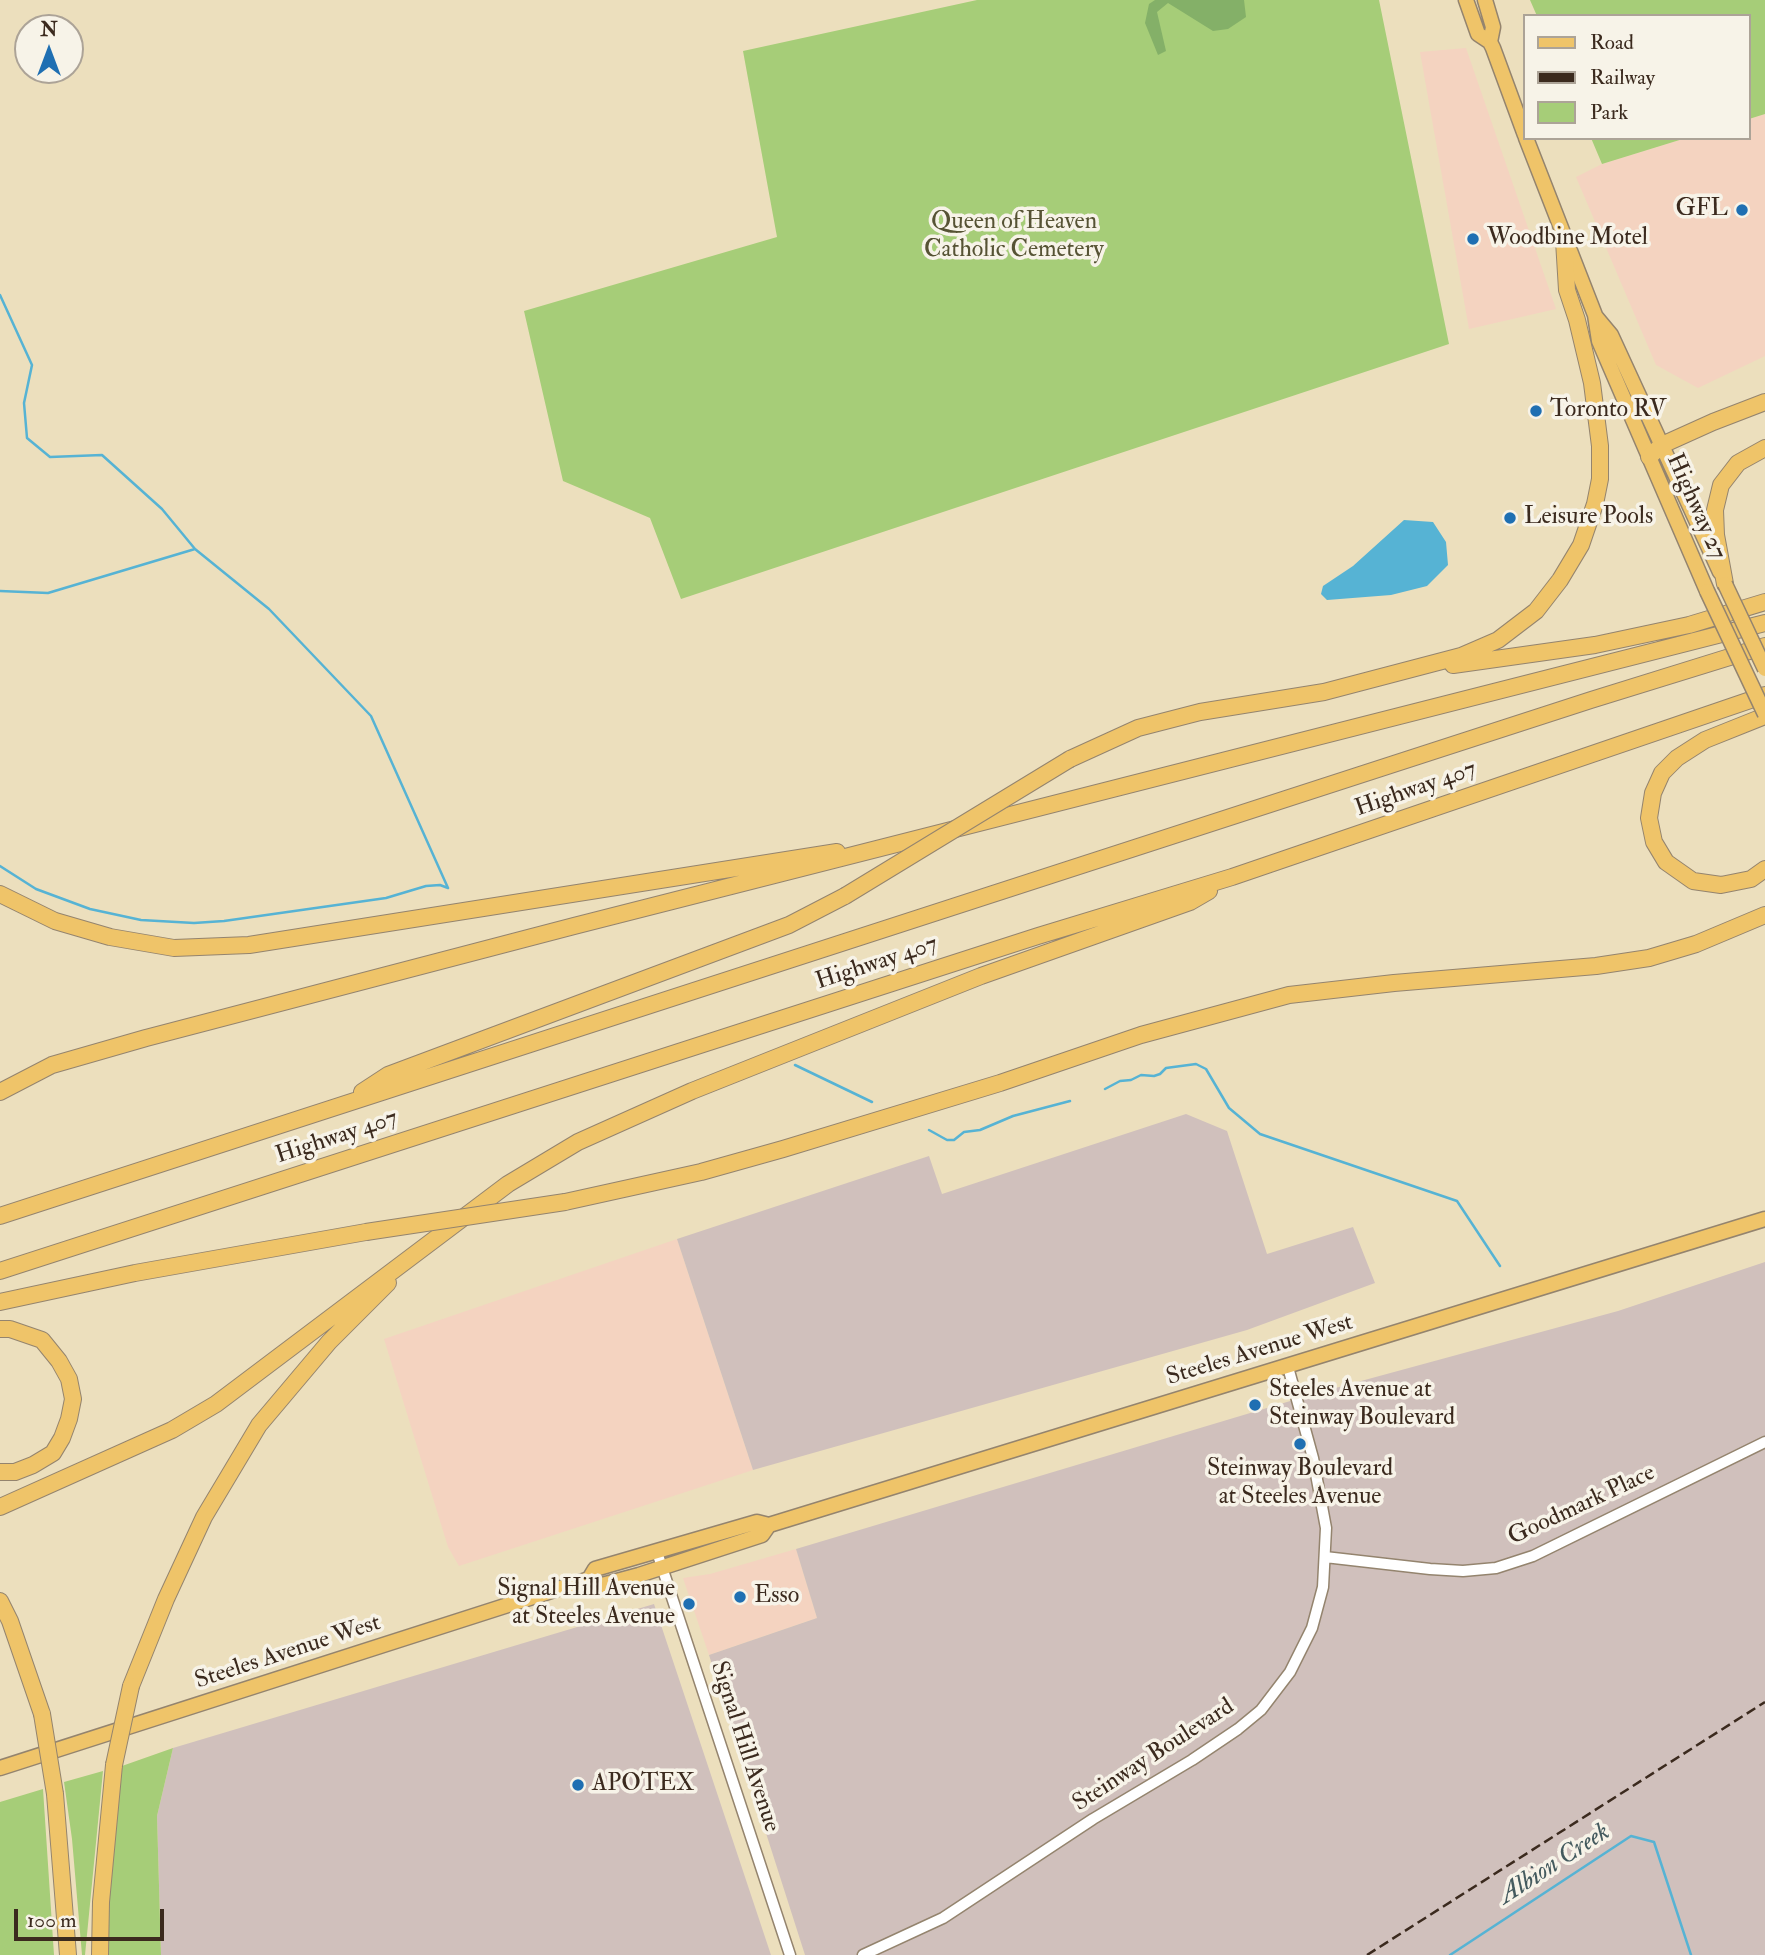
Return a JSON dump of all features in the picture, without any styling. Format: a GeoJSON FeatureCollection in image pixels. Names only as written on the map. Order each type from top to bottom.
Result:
{"type":"FeatureCollection","features":[{"type":"Feature","properties":{"kind":"highway"},"geometry":{"type":"LineString","coordinates":[[346,1103],[388,1075],[789,925],[845,896],[1070,759],[1138,728],[1200,712],[1324,692],[1461,656],[1498,640],[1536,611],[1560,580],[1581,545],[1598,491],[1600,446],[1592,383],[1567,290],[1564,241]]}},
{"type":"Feature","properties":{"kind":"highway"},"geometry":{"type":"LineString","coordinates":[[1648,457],[1662,445],[1765,402]]}},
{"type":"Feature","properties":{"kind":"highway"},"geometry":{"type":"LineString","coordinates":[[1725,584],[1716,535],[1715,510],[1721,485],[1738,463],[1765,448]]}},
{"type":"Feature","properties":{"kind":"highway"},"geometry":{"type":"LineString","coordinates":[[1409,671],[1595,645],[1689,625],[1765,602]]}},
{"type":"Feature","properties":{"kind":"highway"},"geometry":{"type":"LineString","coordinates":[[0,1092],[52,1065],[146,1038],[573,926],[1765,622]]}},
{"type":"Feature","properties":{"kind":"highway","name":"Highway 407"},"geometry":{"type":"LineString","coordinates":[[0,1216],[1577,704],[1765,646]]}},
{"type":"Feature","properties":{"kind":"highway","name":"Highway 407"},"geometry":{"type":"LineString","coordinates":[[0,1271],[1024,940],[1232,877],[1765,695]]}},
{"type":"Feature","properties":{"kind":"highway"},"geometry":{"type":"LineString","coordinates":[[1765,715],[1705,740],[1677,758],[1662,773],[1653,793],[1649,818],[1654,842],[1666,862],[1693,881],[1721,885],[1751,879],[1765,869]]}},
{"type":"Feature","properties":{"kind":"highway"},"geometry":{"type":"LineString","coordinates":[[0,894],[55,921],[110,937],[174,948],[249,945],[822,853],[878,850]]}},
{"type":"Feature","properties":{"kind":"highway"},"geometry":{"type":"LineString","coordinates":[[0,1507],[172,1430],[216,1404],[508,1184],[578,1142],[692,1091],[981,976],[1190,902],[1232,877]]}},
{"type":"Feature","properties":{"kind":"highway"},"geometry":{"type":"LineString","coordinates":[[0,1302],[135,1273],[366,1232],[565,1202],[701,1172],[1000,1083],[1141,1035],[1289,995],[1596,966],[1648,958],[1696,944],[1765,915]]}},
{"type":"Feature","properties":{"kind":"highway"},"geometry":{"type":"LineString","coordinates":[[100,1955],[101,1902],[114,1765],[131,1686],[166,1599],[204,1517],[259,1425],[329,1342],[373,1299],[410,1257]]}},
{"type":"Feature","properties":{"kind":"highway"},"geometry":{"type":"LineString","coordinates":[[0,1329],[10,1329],[42,1340],[69,1379],[73,1399],[62,1438],[53,1452],[33,1465],[15,1472],[0,1472]]}},
{"type":"Feature","properties":{"kind":"highway"},"geometry":{"type":"LineString","coordinates":[[0,1601],[10,1621],[42,1714],[55,1794],[68,1955]]}},
{"type":"Feature","properties":{"kind":"main road","name":"Highway 27"},"geometry":{"type":"LineString","coordinates":[[1466,0],[1478,34],[1490,42]]}},
{"type":"Feature","properties":{"kind":"main road","name":"Highway 27"},"geometry":{"type":"LineString","coordinates":[[1485,0],[1493,27],[1490,42],[1524,132]]}},
{"type":"Feature","properties":{"kind":"main road","name":"Highway 27"},"geometry":{"type":"LineString","coordinates":[[1527,140],[1564,241],[1595,315],[1599,341],[1707,590],[1765,715]]}},
{"type":"Feature","properties":{"kind":"main road","name":"Highway 27"},"geometry":{"type":"LineString","coordinates":[[1595,315],[1612,335],[1765,669]]}},
{"type":"Feature","properties":{"kind":"main road","name":"Steeles Avenue West"},"geometry":{"type":"LineString","coordinates":[[0,1768],[589,1579],[602,1585],[659,1559],[762,1535],[769,1525],[1765,1219]]}},
{"type":"Feature","properties":{"kind":"street","name":"Steinway Boulevard"},"geometry":{"type":"LineString","coordinates":[[863,1955],[943,1918],[1093,1819],[1192,1760],[1261,1710],[1290,1672],[1312,1628],[1323,1587],[1326,1528],[1319,1485],[1288,1367]]}},
{"type":"Feature","properties":{"kind":"street","name":"Goodmark Place"},"geometry":{"type":"LineString","coordinates":[[1325,1557],[1441,1570],[1496,1568],[1533,1556],[1765,1442]]}},
{"type":"Feature","properties":{"kind":"street","name":"Signal Hill Avenue"},"geometry":{"type":"LineString","coordinates":[[659,1559],[790,1955]]}},
{"type":"Feature","properties":{"kind":"shaded area"},"geometry":{"type":"Polygon","coordinates":[[[1466,48],[1556,309],[1469,329],[1420,52],[1466,48]]]}},
{"type":"Feature","properties":{"kind":"shaded area"},"geometry":{"type":"Polygon","coordinates":[[[1765,114],[1765,356],[1698,388],[1656,365],[1576,177],[1602,164],[1680,140],[1751,140],[1751,118],[1765,114]]]}},
{"type":"Feature","properties":{"kind":"shaded area"},"geometry":{"type":"Polygon","coordinates":[[[1186,1114],[1227,1131],[1267,1254],[1353,1227],[1375,1283],[1247,1330],[753,1470],[677,1239],[929,1156],[942,1194],[1186,1114]]]}},
{"type":"Feature","properties":{"kind":"shaded area"},"geometry":{"type":"Polygon","coordinates":[[[677,1239],[753,1470],[459,1566],[448,1547],[384,1339],[677,1239]]]}},
{"type":"Feature","properties":{"kind":"shaded area"},"geometry":{"type":"Polygon","coordinates":[[[1765,1262],[1765,1955],[805,1955],[709,1655],[817,1618],[796,1549],[1317,1393],[1618,1311],[1765,1262]]]}},
{"type":"Feature","properties":{"kind":"shaded area"},"geometry":{"type":"Polygon","coordinates":[[[796,1549],[817,1618],[709,1655],[683,1578],[710,1574],[796,1549]]]}},
{"type":"Feature","properties":{"kind":"shaded area"},"geometry":{"type":"Polygon","coordinates":[[[654,1604],[771,1955],[161,1955],[157,1816],[173,1748],[654,1604]]]}},
{"type":"Feature","properties":{"kind":"green space","name":"Queen of Heaven Catholic Cemetery"},"geometry":{"type":"Polygon","coordinates":[[[977,0],[1379,0],[1449,344],[681,599],[650,518],[563,481],[524,311],[777,237],[743,51],[977,0]]]}},
{"type":"Feature","properties":{"kind":"green space"},"geometry":{"type":"Polygon","coordinates":[[[1155,0],[1244,0],[1246,17],[1228,29],[1213,31],[1168,3],[1157,12],[1166,51],[1158,55],[1145,23],[1149,4],[1155,0]]]}},
{"type":"Feature","properties":{"kind":"green space"},"geometry":{"type":"Polygon","coordinates":[[[1530,0],[1765,0],[1765,114],[1751,118],[1751,14],[1536,14],[1530,0]]]}},
{"type":"Feature","properties":{"kind":"green space"},"geometry":{"type":"Polygon","coordinates":[[[1592,140],[1680,140],[1602,164],[1592,140]]]}},
{"type":"Feature","properties":{"kind":"green space"},"geometry":{"type":"Polygon","coordinates":[[[173,1748],[157,1816],[161,1955],[108,1955],[108,1899],[122,1766],[173,1748]]]}},
{"type":"Feature","properties":{"kind":"green space"},"geometry":{"type":"Polygon","coordinates":[[[103,1771],[85,1955],[82,1955],[64,1782],[103,1771]]]}},
{"type":"Feature","properties":{"kind":"green space"},"geometry":{"type":"Polygon","coordinates":[[[43,1789],[54,1955],[0,1955],[0,1802],[43,1789]]]}},
{"type":"Feature","properties":{"kind":"water"},"geometry":{"type":"Polygon","coordinates":[[[1404,520],[1433,522],[1446,542],[1448,565],[1427,586],[1391,595],[1327,600],[1321,594],[1323,586],[1353,566],[1404,520]]]}},
{"type":"Feature","properties":{"kind":"waterway"},"geometry":{"type":"LineString","coordinates":[[0,295],[32,365],[24,403],[27,438],[50,457],[102,455],[162,509],[195,549],[269,609],[371,716],[448,888]]}},
{"type":"Feature","properties":{"kind":"waterway"},"geometry":{"type":"LineString","coordinates":[[0,591],[48,593],[195,549]]}},
{"type":"Feature","properties":{"kind":"waterway"},"geometry":{"type":"LineString","coordinates":[[0,866],[36,889],[90,909],[141,920],[194,923],[386,898],[426,886],[440,885],[448,888]]}},
{"type":"Feature","properties":{"kind":"waterway"},"geometry":{"type":"LineString","coordinates":[[1105,1089],[1141,1075],[1160,1074],[1166,1068],[1196,1064],[1206,1069],[1229,1108],[1260,1134],[1457,1201],[1500,1266]]}},
{"type":"Feature","properties":{"kind":"waterway"},"geometry":{"type":"LineString","coordinates":[[795,1065],[872,1102]]}},
{"type":"Feature","properties":{"kind":"waterway"},"geometry":{"type":"LineString","coordinates":[[929,1130],[947,1140],[954,1140],[964,1132],[980,1130],[1013,1116],[1070,1101]]}},
{"type":"Feature","properties":{"kind":"waterway","name":"Albion Creek"},"geometry":{"type":"LineString","coordinates":[[1450,1955],[1631,1836],[1654,1842],[1691,1955]]}},
{"type":"Feature","properties":{"kind":"railway"},"geometry":{"type":"LineString","coordinates":[[1367,1955],[1765,1702]]}},
{"type":"Feature","properties":{"kind":"place","name":"GFL"},"geometry":{"type":"Point","coordinates":[1742,210]}},
{"type":"Feature","properties":{"kind":"place","name":"Woodbine Motel"},"geometry":{"type":"Point","coordinates":[1473,239]}},
{"type":"Feature","properties":{"kind":"place","name":"Toronto RV"},"geometry":{"type":"Point","coordinates":[1536,411]}},
{"type":"Feature","properties":{"kind":"place","name":"Leisure Pools"},"geometry":{"type":"Point","coordinates":[1510,518]}},
{"type":"Feature","properties":{"kind":"place","name":"Steeles Avenue at Steinway Boulevard"},"geometry":{"type":"Point","coordinates":[1255,1405]}},
{"type":"Feature","properties":{"kind":"place","name":"Steinway Boulevard at Steeles Avenue"},"geometry":{"type":"Point","coordinates":[1300,1444]}},
{"type":"Feature","properties":{"kind":"place","name":"Esso"},"geometry":{"type":"Point","coordinates":[740,1597]}},
{"type":"Feature","properties":{"kind":"place","name":"Signal Hill Avenue at Steeles Avenue"},"geometry":{"type":"Point","coordinates":[689,1604]}},
{"type":"Feature","properties":{"kind":"place","name":"APOTEX"},"geometry":{"type":"Point","coordinates":[578,1785]}}]}
